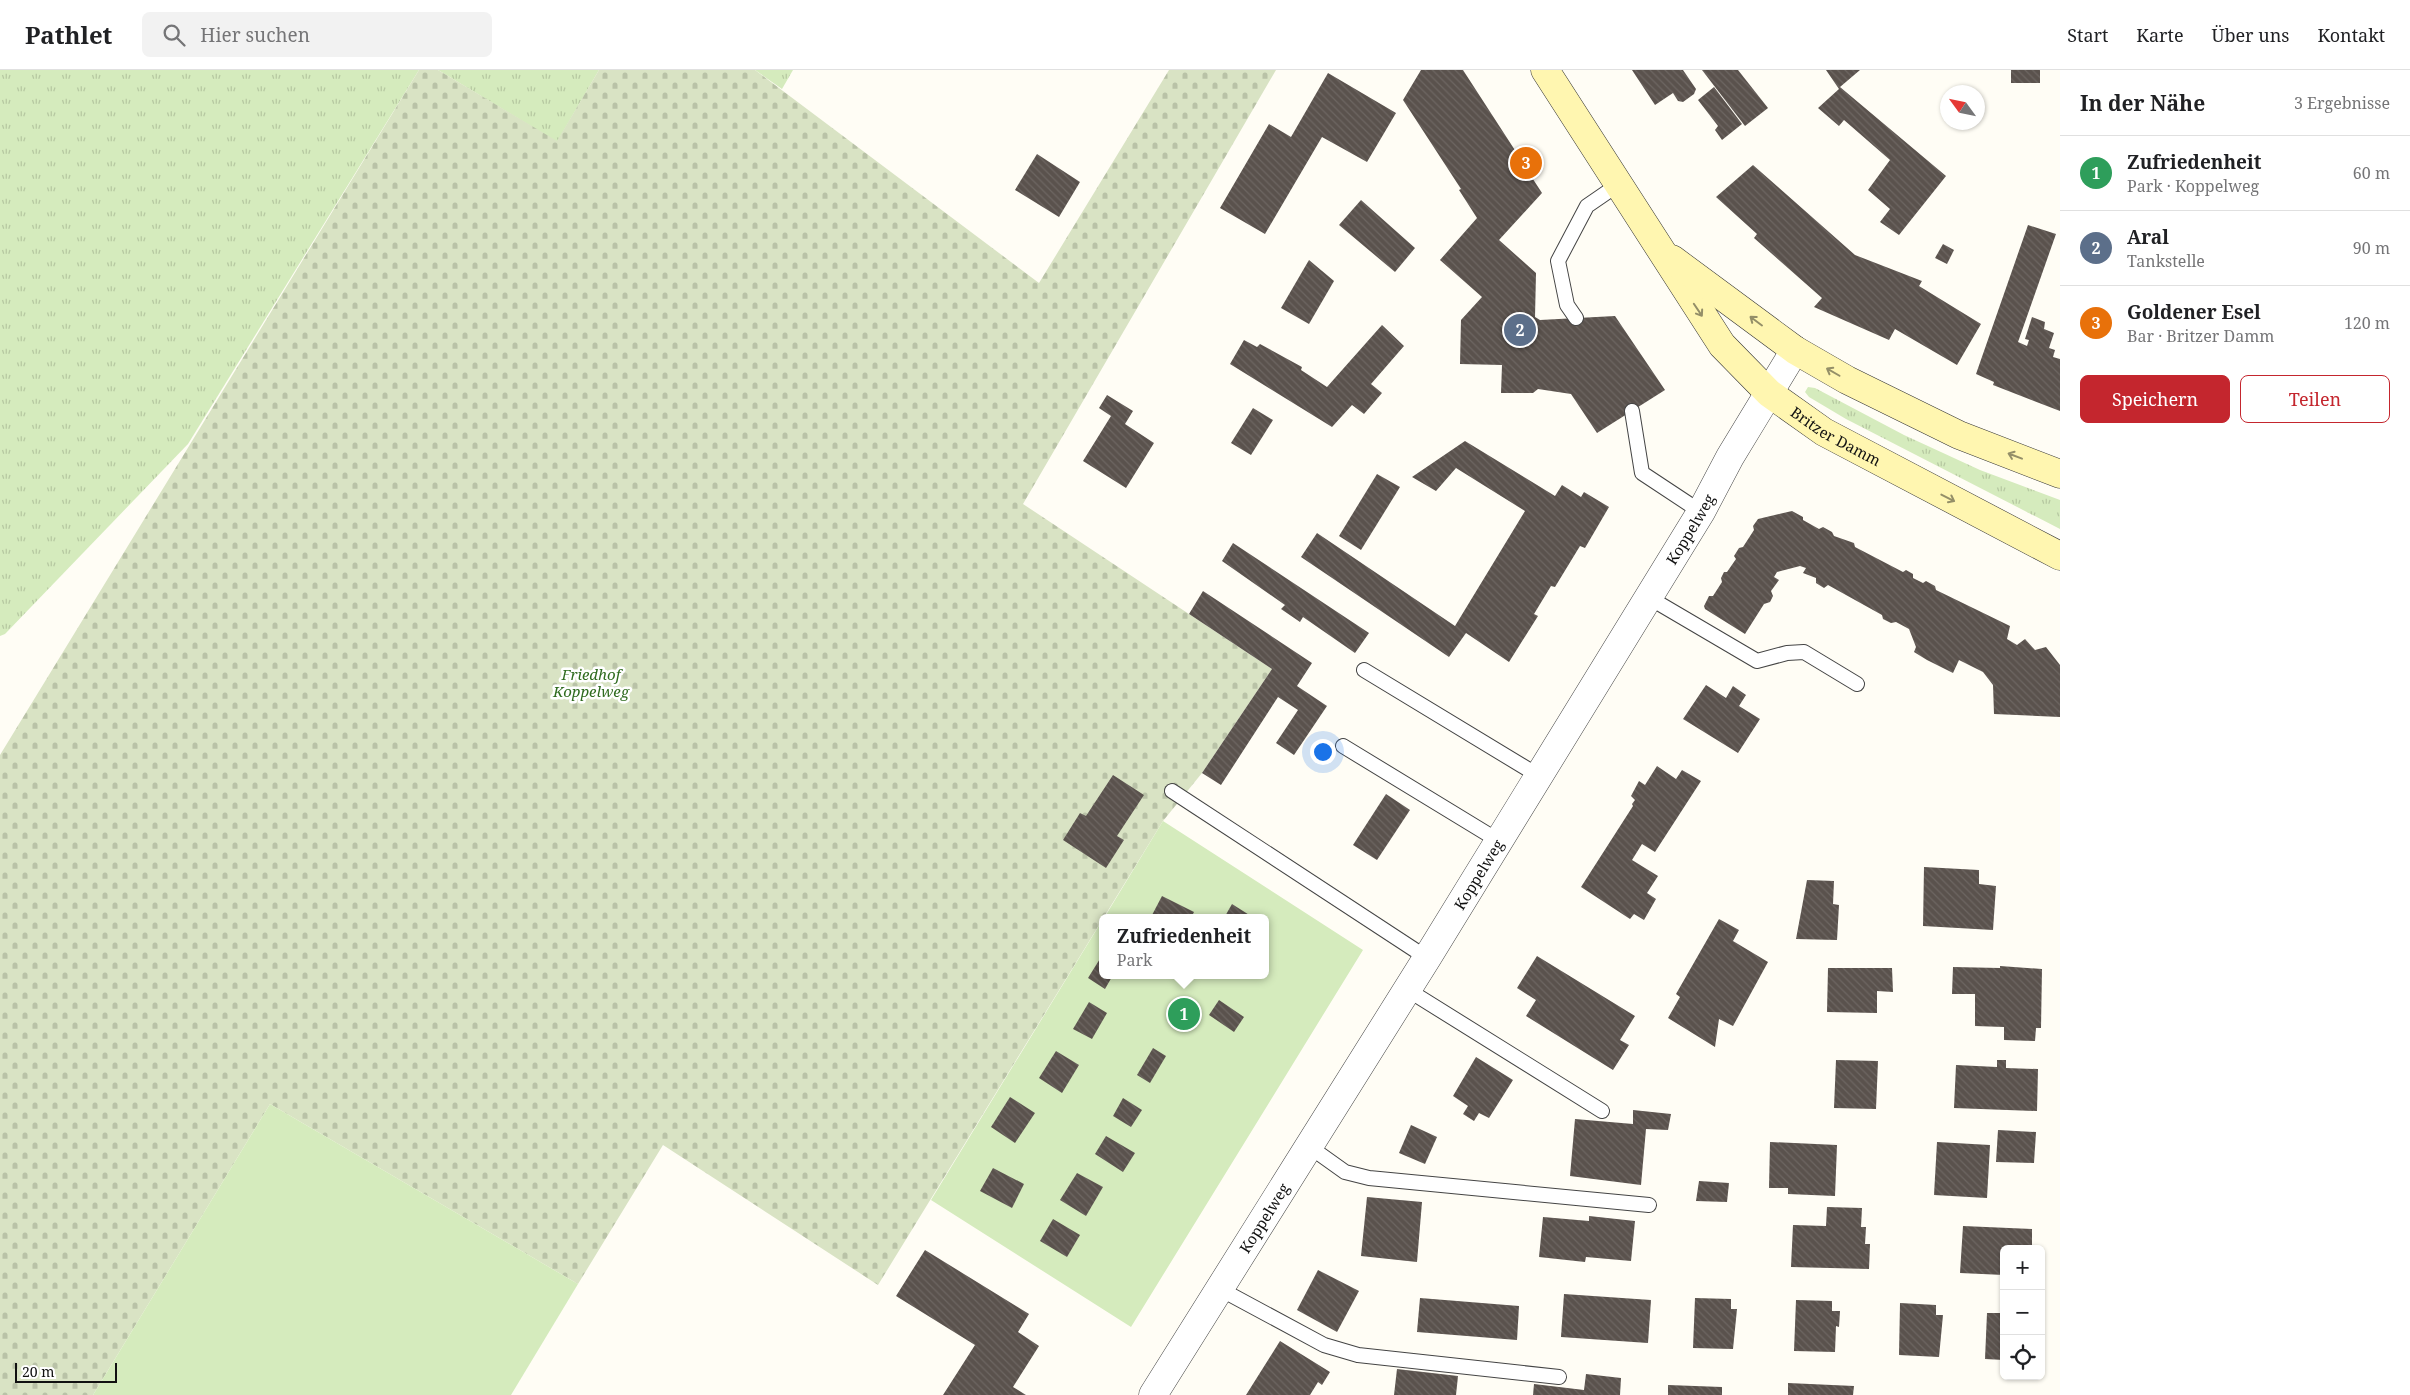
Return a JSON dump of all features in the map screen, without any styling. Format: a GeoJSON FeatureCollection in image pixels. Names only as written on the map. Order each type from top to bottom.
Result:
{"type":"FeatureCollection","features":[{"type":"Feature","properties":{"kind":"main road","name":"Britzer Damm"},"geometry":{"type":"LineString","coordinates":[[1545,70],[1722,344],[1769,393],[1824,432],[2060,556]]}},
{"type":"Feature","properties":{"kind":"main road","name":"Britzer Damm"},"geometry":{"type":"LineString","coordinates":[[1664,253],[1795,350],[1847,380],[1934,423],[2060,474]]}},
{"type":"Feature","properties":{"kind":"street","name":"Koppelweg"},"geometry":{"type":"LineString","coordinates":[[1154,1395],[1428,958],[1701,512],[1730,456],[1795,350]]}},
{"type":"Feature","properties":{"kind":"lane"},"geometry":{"type":"LineString","coordinates":[[1576,318],[1567,305],[1558,261],[1587,206],[1619,184]]}},
{"type":"Feature","properties":{"kind":"lane"},"geometry":{"type":"LineString","coordinates":[[1632,411],[1642,473],[1701,512]]}},
{"type":"Feature","properties":{"kind":"lane"},"geometry":{"type":"LineString","coordinates":[[1648,598],[1756,661],[1787,653],[1804,652],[1857,684]]}},
{"type":"Feature","properties":{"kind":"lane"},"geometry":{"type":"LineString","coordinates":[[1364,670],[1539,776]]}},
{"type":"Feature","properties":{"kind":"lane"},"geometry":{"type":"LineString","coordinates":[[1343,746],[1499,841]]}},
{"type":"Feature","properties":{"kind":"lane"},"geometry":{"type":"LineString","coordinates":[[1172,791],[1428,958]]}},
{"type":"Feature","properties":{"kind":"lane"},"geometry":{"type":"LineString","coordinates":[[1408,990],[1602,1111]]}},
{"type":"Feature","properties":{"kind":"lane"},"geometry":{"type":"LineString","coordinates":[[1310,1147],[1345,1172],[1369,1178],[1649,1204]]}},
{"type":"Feature","properties":{"kind":"lane"},"geometry":{"type":"LineString","coordinates":[[1220,1290],[1324,1345],[1358,1355],[1559,1377]]}},
{"type":"Feature","properties":{"kind":"green space"},"geometry":{"type":"Polygon","coordinates":[[[0,70],[419,70],[188,444],[5,634],[0,636],[0,70]]]}},
{"type":"Feature","properties":{"kind":"green space","name":"Friedhof Koppelweg"},"geometry":{"type":"Polygon","coordinates":[[[419,70],[438,70],[557,141],[599,70],[755,70],[1039,283],[1169,70],[1276,70],[1023,504],[1272,669],[1202,773],[1163,821],[1106,914],[1099,914],[1099,925],[878,1285],[663,1145],[578,1284],[270,1104],[93,1395],[0,1395],[0,755],[419,70]]]}},
{"type":"Feature","properties":{"kind":"green space"},"geometry":{"type":"Polygon","coordinates":[[[438,70],[599,70],[557,142],[438,70]]]}},
{"type":"Feature","properties":{"kind":"green space"},"geometry":{"type":"Polygon","coordinates":[[[755,70],[793,70],[782,89],[755,70]]]}},
{"type":"Feature","properties":{"kind":"green space"},"geometry":{"type":"Polygon","coordinates":[[[1808,387],[1815,388],[1904,435],[1980,470],[2060,500],[2060,529],[1846,419],[1809,397],[1805,392],[1808,387]]]}},
{"type":"Feature","properties":{"kind":"green space"},"geometry":{"type":"Polygon","coordinates":[[[1163,821],[1363,950],[1131,1327],[931,1200],[1099,926],[1099,979],[1269,979],[1269,914],[1106,914],[1163,821]]]}},
{"type":"Feature","properties":{"kind":"green space"},"geometry":{"type":"Polygon","coordinates":[[[270,1104],[578,1284],[511,1395],[93,1395],[270,1104]]]}},
{"type":"Feature","properties":{"kind":"building"},"geometry":{"type":"Polygon","coordinates":[[[1421,70],[1463,70],[1520,158],[1527,154],[1536,169],[1529,173],[1542,193],[1499,240],[1536,273],[1535,317],[1540,320],[1615,316],[1665,390],[1597,433],[1571,394],[1538,389],[1533,393],[1501,393],[1502,365],[1460,364],[1461,320],[1482,297],[1440,260],[1477,218],[1459,190],[1461,189],[1403,100],[1421,70]]]}},
{"type":"Feature","properties":{"kind":"building"},"geometry":{"type":"Polygon","coordinates":[[[1632,70],[1683,70],[1696,89],[1694,94],[1683,102],[1678,101],[1673,93],[1655,105],[1632,70]]]}},
{"type":"Feature","properties":{"kind":"building"},"geometry":{"type":"Polygon","coordinates":[[[1702,70],[1738,70],[1768,108],[1745,126],[1702,70]]]}},
{"type":"Feature","properties":{"kind":"building"},"geometry":{"type":"Polygon","coordinates":[[[1826,70],[1860,70],[1840,87],[1946,176],[1899,235],[1880,222],[1890,209],[1868,190],[1890,160],[1844,120],[1839,126],[1818,108],[1839,89],[1826,70]]]}},
{"type":"Feature","properties":{"kind":"building"},"geometry":{"type":"Polygon","coordinates":[[[2011,70],[2040,70],[2040,83],[2011,83],[2011,70]]]}},
{"type":"Feature","properties":{"kind":"building"},"geometry":{"type":"Polygon","coordinates":[[[1328,73],[1396,113],[1367,162],[1322,137],[1265,234],[1220,208],[1269,124],[1291,137],[1328,73]]]}},
{"type":"Feature","properties":{"kind":"building"},"geometry":{"type":"Polygon","coordinates":[[[1714,87],[1742,124],[1722,140],[1715,130],[1718,126],[1698,100],[1714,87]]]}},
{"type":"Feature","properties":{"kind":"building"},"geometry":{"type":"Polygon","coordinates":[[[1037,154],[1080,182],[1059,217],[1015,190],[1037,154]]]}},
{"type":"Feature","properties":{"kind":"building"},"geometry":{"type":"Polygon","coordinates":[[[1753,165],[1855,255],[1922,281],[1919,286],[1981,324],[1957,365],[1895,329],[1889,340],[1814,307],[1822,298],[1754,238],[1757,234],[1716,197],[1753,165]]]}},
{"type":"Feature","properties":{"kind":"building"},"geometry":{"type":"Polygon","coordinates":[[[1361,200],[1415,248],[1395,272],[1339,225],[1361,200]]]}},
{"type":"Feature","properties":{"kind":"building"},"geometry":{"type":"Polygon","coordinates":[[[2028,225],[2056,234],[2018,342],[2027,346],[2029,340],[2025,339],[2032,317],[2045,322],[2044,329],[2054,333],[2049,348],[2055,350],[2053,357],[2060,359],[2060,411],[1993,385],[1994,382],[1976,374],[2028,225]]]}},
{"type":"Feature","properties":{"kind":"building"},"geometry":{"type":"Polygon","coordinates":[[[1943,244],[1954,250],[1947,264],[1935,258],[1943,244]]]}},
{"type":"Feature","properties":{"kind":"building"},"geometry":{"type":"Polygon","coordinates":[[[1309,260],[1334,281],[1309,324],[1281,308],[1309,260]]]}},
{"type":"Feature","properties":{"kind":"building"},"geometry":{"type":"Polygon","coordinates":[[[1382,325],[1404,346],[1371,384],[1382,393],[1364,414],[1352,405],[1332,427],[1230,364],[1244,340],[1257,347],[1260,344],[1302,367],[1301,370],[1327,387],[1382,325]]]}},
{"type":"Feature","properties":{"kind":"building"},"geometry":{"type":"Polygon","coordinates":[[[1107,395],[1133,411],[1125,424],[1154,443],[1126,488],[1083,461],[1111,416],[1099,408],[1107,395]]]}},
{"type":"Feature","properties":{"kind":"building"},"geometry":{"type":"Polygon","coordinates":[[[1253,408],[1273,420],[1251,455],[1231,443],[1253,408]]]}},
{"type":"Feature","properties":{"kind":"building"},"geometry":{"type":"Polygon","coordinates":[[[1465,441],[1555,496],[1562,485],[1581,497],[1584,492],[1609,507],[1585,548],[1580,546],[1555,587],[1551,586],[1534,614],[1538,616],[1509,662],[1466,633],[1449,657],[1301,557],[1317,533],[1455,626],[1525,511],[1456,468],[1436,491],[1412,477],[1465,441]]]}},
{"type":"Feature","properties":{"kind":"building"},"geometry":{"type":"Polygon","coordinates":[[[1377,474],[1400,487],[1361,550],[1339,536],[1377,474]]]}},
{"type":"Feature","properties":{"kind":"building"},"geometry":{"type":"Polygon","coordinates":[[[1792,511],[1819,529],[1823,527],[1832,532],[1834,536],[1854,543],[1855,547],[1903,572],[1906,570],[1913,574],[1913,578],[1923,583],[1926,581],[1935,586],[1936,590],[2010,626],[2007,639],[2017,645],[2025,639],[2035,650],[2046,647],[2060,665],[2060,717],[1994,714],[1993,685],[1983,672],[1959,660],[1953,673],[1927,660],[1914,652],[1916,647],[1909,629],[1896,622],[1891,623],[1883,619],[1882,615],[1828,585],[1824,588],[1816,583],[1816,578],[1803,573],[1806,568],[1800,566],[1777,572],[1774,577],[1779,580],[1771,591],[1773,596],[1770,602],[1764,604],[1745,634],[1705,609],[1704,606],[1709,596],[1713,596],[1722,582],[1721,578],[1724,572],[1727,572],[1736,559],[1734,556],[1739,548],[1743,547],[1754,530],[1753,526],[1758,519],[1792,511]]]}},
{"type":"Feature","properties":{"kind":"building"},"geometry":{"type":"Polygon","coordinates":[[[1233,543],[1369,633],[1355,653],[1303,617],[1300,622],[1281,609],[1285,605],[1222,561],[1233,543]]]}},
{"type":"Feature","properties":{"kind":"building"},"geometry":{"type":"Polygon","coordinates":[[[1203,591],[1312,663],[1297,686],[1327,706],[1294,755],[1276,743],[1298,710],[1278,697],[1221,785],[1202,773],[1272,669],[1189,614],[1203,591]]]}},
{"type":"Feature","properties":{"kind":"building"},"geometry":{"type":"Polygon","coordinates":[[[1706,685],[1726,698],[1733,686],[1746,695],[1739,706],[1760,719],[1738,753],[1683,719],[1706,685]]]}},
{"type":"Feature","properties":{"kind":"building"},"geometry":{"type":"Polygon","coordinates":[[[1657,766],[1676,779],[1682,770],[1701,781],[1655,852],[1642,844],[1632,860],[1658,876],[1647,893],[1656,899],[1644,920],[1634,914],[1630,919],[1581,887],[1633,806],[1632,804],[1635,800],[1631,796],[1639,781],[1645,785],[1657,766]]]}},
{"type":"Feature","properties":{"kind":"building"},"geometry":{"type":"Polygon","coordinates":[[[1113,775],[1144,795],[1117,836],[1124,840],[1106,868],[1063,840],[1080,813],[1086,816],[1113,775]]]}},
{"type":"Feature","properties":{"kind":"building"},"geometry":{"type":"Polygon","coordinates":[[[1386,794],[1410,810],[1377,860],[1353,845],[1386,794]]]}},
{"type":"Feature","properties":{"kind":"building"},"geometry":{"type":"Polygon","coordinates":[[[1924,867],[1979,870],[1979,884],[1996,886],[1993,930],[1923,926],[1924,867]]]}},
{"type":"Feature","properties":{"kind":"building"},"geometry":{"type":"Polygon","coordinates":[[[1807,880],[1834,881],[1833,904],[1839,905],[1837,940],[1796,939],[1807,880]]]}},
{"type":"Feature","properties":{"kind":"building"},"geometry":{"type":"Polygon","coordinates":[[[1162,896],[1194,912],[1193,914],[1153,914],[1162,896]]]}},
{"type":"Feature","properties":{"kind":"building"},"geometry":{"type":"Polygon","coordinates":[[[1232,904],[1248,914],[1226,914],[1232,904]]]}},
{"type":"Feature","properties":{"kind":"building"},"geometry":{"type":"Polygon","coordinates":[[[1719,919],[1739,930],[1733,941],[1768,962],[1733,1026],[1719,1019],[1715,1047],[1668,1018],[1680,997],[1676,994],[1719,919]]]}},
{"type":"Feature","properties":{"kind":"building"},"geometry":{"type":"Polygon","coordinates":[[[1537,956],[1635,1016],[1620,1040],[1629,1045],[1613,1070],[1526,1016],[1536,1000],[1517,988],[1537,956]]]}},
{"type":"Feature","properties":{"kind":"building"},"geometry":{"type":"Polygon","coordinates":[[[1099,960],[1099,979],[1111,979],[1105,989],[1088,978],[1099,960]]]}},
{"type":"Feature","properties":{"kind":"building"},"geometry":{"type":"Polygon","coordinates":[[[2000,966],[2042,969],[2041,1028],[2036,1028],[2035,1041],[2004,1040],[2004,1027],[1975,1026],[1975,994],[1952,994],[1953,967],[2000,968],[2000,966]]]}},
{"type":"Feature","properties":{"kind":"building"},"geometry":{"type":"Polygon","coordinates":[[[1828,968],[1892,968],[1893,992],[1877,991],[1877,1013],[1827,1012],[1828,968]]]}},
{"type":"Feature","properties":{"kind":"building"},"geometry":{"type":"Polygon","coordinates":[[[1219,1000],[1244,1017],[1234,1032],[1209,1015],[1219,1000]]]}},
{"type":"Feature","properties":{"kind":"building"},"geometry":{"type":"Polygon","coordinates":[[[1089,1002],[1107,1013],[1092,1039],[1073,1029],[1089,1002]]]}},
{"type":"Feature","properties":{"kind":"building"},"geometry":{"type":"Polygon","coordinates":[[[1153,1048],[1166,1056],[1150,1083],[1137,1075],[1153,1048]]]}},
{"type":"Feature","properties":{"kind":"building"},"geometry":{"type":"Polygon","coordinates":[[[1056,1051],[1079,1065],[1062,1093],[1039,1078],[1056,1051]]]}},
{"type":"Feature","properties":{"kind":"building"},"geometry":{"type":"Polygon","coordinates":[[[1476,1057],[1513,1080],[1489,1118],[1479,1113],[1474,1121],[1463,1114],[1468,1106],[1453,1096],[1476,1057]]]}},
{"type":"Feature","properties":{"kind":"building"},"geometry":{"type":"Polygon","coordinates":[[[1836,1060],[1878,1061],[1876,1109],[1834,1108],[1836,1060]]]}},
{"type":"Feature","properties":{"kind":"building"},"geometry":{"type":"Polygon","coordinates":[[[1997,1060],[2006,1060],[2006,1068],[2038,1069],[2037,1111],[1954,1108],[1956,1065],[1997,1067],[1997,1060]]]}},
{"type":"Feature","properties":{"kind":"building"},"geometry":{"type":"Polygon","coordinates":[[[1010,1097],[1035,1113],[1015,1143],[991,1127],[1010,1097]]]}},
{"type":"Feature","properties":{"kind":"building"},"geometry":{"type":"Polygon","coordinates":[[[1123,1098],[1142,1110],[1131,1127],[1113,1116],[1123,1098]]]}},
{"type":"Feature","properties":{"kind":"building"},"geometry":{"type":"Polygon","coordinates":[[[1633,1110],[1671,1114],[1668,1130],[1646,1129],[1641,1185],[1570,1176],[1575,1119],[1633,1124],[1633,1110]]]}},
{"type":"Feature","properties":{"kind":"building"},"geometry":{"type":"Polygon","coordinates":[[[1411,1125],[1437,1137],[1425,1164],[1399,1153],[1411,1125]]]}},
{"type":"Feature","properties":{"kind":"building"},"geometry":{"type":"Polygon","coordinates":[[[1998,1130],[2036,1132],[2034,1163],[1996,1162],[1998,1130]]]}},
{"type":"Feature","properties":{"kind":"building"},"geometry":{"type":"Polygon","coordinates":[[[1106,1136],[1135,1153],[1123,1172],[1095,1154],[1106,1136]]]}},
{"type":"Feature","properties":{"kind":"building"},"geometry":{"type":"Polygon","coordinates":[[[1770,1142],[1837,1145],[1835,1196],[1788,1194],[1788,1188],[1769,1188],[1770,1142]]]}},
{"type":"Feature","properties":{"kind":"building"},"geometry":{"type":"Polygon","coordinates":[[[1937,1142],[1990,1145],[1987,1198],[1934,1195],[1937,1142]]]}},
{"type":"Feature","properties":{"kind":"building"},"geometry":{"type":"Polygon","coordinates":[[[993,1168],[1024,1184],[1012,1208],[980,1191],[993,1168]]]}},
{"type":"Feature","properties":{"kind":"building"},"geometry":{"type":"Polygon","coordinates":[[[1077,1173],[1103,1187],[1086,1216],[1060,1200],[1077,1173]]]}},
{"type":"Feature","properties":{"kind":"building"},"geometry":{"type":"Polygon","coordinates":[[[1699,1181],[1729,1183],[1727,1202],[1696,1201],[1699,1181]]]}},
{"type":"Feature","properties":{"kind":"building"},"geometry":{"type":"Polygon","coordinates":[[[1367,1197],[1422,1202],[1417,1262],[1361,1256],[1367,1197]]]}},
{"type":"Feature","properties":{"kind":"building"},"geometry":{"type":"Polygon","coordinates":[[[1827,1207],[1862,1208],[1861,1227],[1866,1227],[1865,1244],[1870,1244],[1869,1269],[1791,1267],[1793,1225],[1826,1226],[1827,1207]]]}},
{"type":"Feature","properties":{"kind":"building"},"geometry":{"type":"Polygon","coordinates":[[[1589,1216],[1635,1221],[1631,1261],[1586,1257],[1585,1262],[1539,1257],[1543,1217],[1589,1221],[1589,1216]]]}},
{"type":"Feature","properties":{"kind":"building"},"geometry":{"type":"Polygon","coordinates":[[[1053,1219],[1080,1235],[1067,1257],[1040,1241],[1053,1219]]]}},
{"type":"Feature","properties":{"kind":"building"},"geometry":{"type":"Polygon","coordinates":[[[1963,1226],[2032,1229],[2032,1245],[2000,1245],[2000,1275],[1960,1273],[1963,1226]]]}},
{"type":"Feature","properties":{"kind":"building"},"geometry":{"type":"Polygon","coordinates":[[[925,1250],[1029,1314],[1018,1332],[1039,1346],[1013,1387],[1026,1395],[943,1395],[975,1345],[896,1296],[925,1250]]]}},
{"type":"Feature","properties":{"kind":"building"},"geometry":{"type":"Polygon","coordinates":[[[1318,1270],[1359,1291],[1337,1332],[1297,1310],[1318,1270]]]}},
{"type":"Feature","properties":{"kind":"building"},"geometry":{"type":"Polygon","coordinates":[[[1564,1294],[1651,1300],[1648,1343],[1561,1337],[1564,1294]]]}},
{"type":"Feature","properties":{"kind":"building"},"geometry":{"type":"Polygon","coordinates":[[[1420,1298],[1519,1306],[1517,1340],[1417,1332],[1420,1298]]]}},
{"type":"Feature","properties":{"kind":"building"},"geometry":{"type":"Polygon","coordinates":[[[1695,1298],[1731,1299],[1731,1309],[1737,1309],[1733,1349],[1693,1348],[1695,1298]]]}},
{"type":"Feature","properties":{"kind":"building"},"geometry":{"type":"Polygon","coordinates":[[[1796,1300],[1832,1301],[1832,1311],[1840,1311],[1839,1327],[1836,1326],[1835,1352],[1794,1351],[1796,1300]]]}},
{"type":"Feature","properties":{"kind":"building"},"geometry":{"type":"Polygon","coordinates":[[[1900,1303],[1936,1305],[1936,1315],[1943,1315],[1939,1357],[1899,1355],[1900,1303]]]}},
{"type":"Feature","properties":{"kind":"building"},"geometry":{"type":"Polygon","coordinates":[[[1987,1313],[2000,1313],[2000,1360],[1985,1359],[1987,1313]]]}},
{"type":"Feature","properties":{"kind":"building"},"geometry":{"type":"Polygon","coordinates":[[[1280,1341],[1330,1372],[1322,1385],[1318,1382],[1310,1395],[1246,1395],[1280,1341]]]}},
{"type":"Feature","properties":{"kind":"building"},"geometry":{"type":"Polygon","coordinates":[[[1397,1369],[1458,1376],[1456,1395],[1394,1395],[1397,1369]]]}},
{"type":"Feature","properties":{"kind":"building"},"geometry":{"type":"Polygon","coordinates":[[[1586,1374],[1621,1378],[1620,1395],[1533,1395],[1534,1384],[1584,1390],[1586,1374]]]}},
{"type":"Feature","properties":{"kind":"building"},"geometry":{"type":"Polygon","coordinates":[[[1788,1383],[1854,1386],[1853,1395],[1788,1395],[1788,1383]]]}},
{"type":"Feature","properties":{"kind":"building"},"geometry":{"type":"Polygon","coordinates":[[[1668,1385],[1722,1387],[1722,1395],[1668,1395],[1668,1385]]]}},
{"type":"Feature","properties":{"kind":"place","name":"Goldener Esel"},"geometry":{"type":"Point","coordinates":[1526,163]}},
{"type":"Feature","properties":{"kind":"place","name":"Aral"},"geometry":{"type":"Point","coordinates":[1520,330]}},
{"type":"Feature","properties":{"kind":"place","name":"Zufriedenheit"},"geometry":{"type":"Point","coordinates":[1184,1014]}}]}
